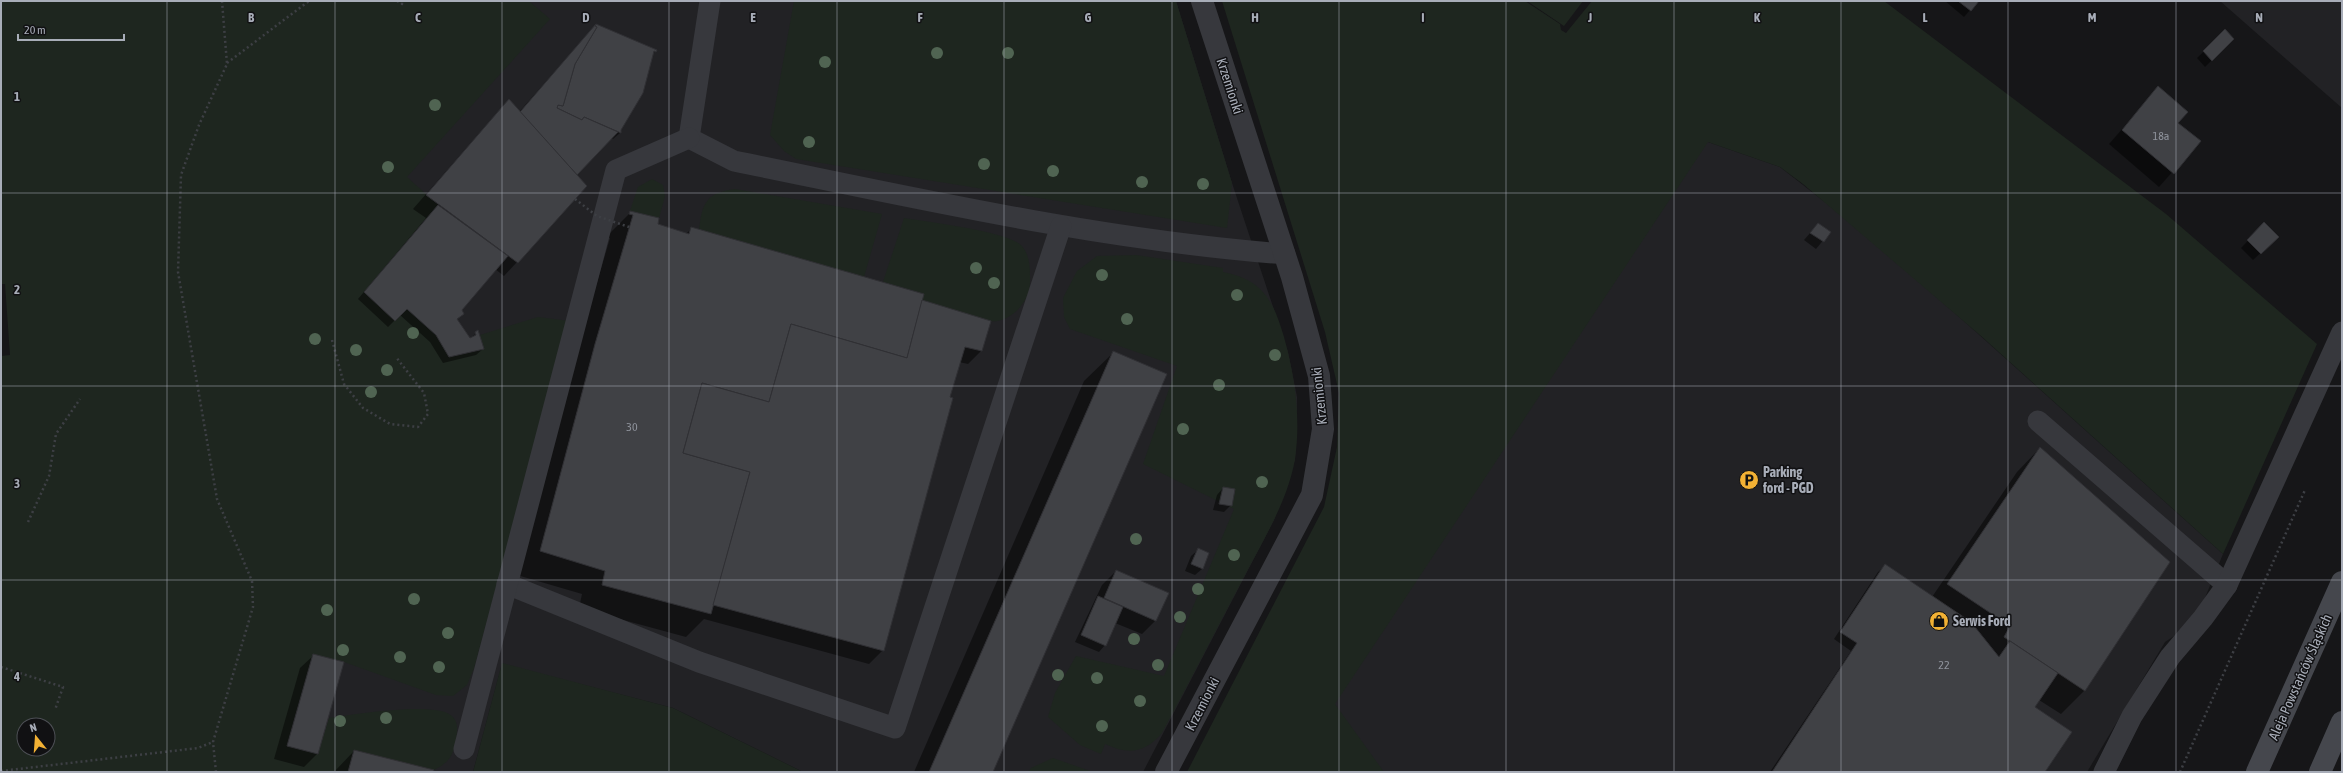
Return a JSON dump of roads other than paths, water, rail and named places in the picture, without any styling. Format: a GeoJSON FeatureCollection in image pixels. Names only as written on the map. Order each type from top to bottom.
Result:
{"type":"FeatureCollection","features":[{"type":"Feature","properties":{"kind":"main road","name":"Aleja Powstańców Śląskich"},"geometry":{"type":"LineString","coordinates":[[2257,772],[2342,582]]}},
{"type":"Feature","properties":{"kind":"main road"},"geometry":{"type":"LineString","coordinates":[[2320,772],[2342,722]]}},
{"type":"Feature","properties":{"kind":"street","name":"Krzemionki"},"geometry":{"type":"LineString","coordinates":[[1166,772],[1312,495],[1323,429],[1319,376],[1285,254],[1202,1]]}},
{"type":"Feature","properties":{"kind":"lane"},"geometry":{"type":"LineString","coordinates":[[689,138],[710,1]]}},
{"type":"Feature","properties":{"kind":"lane"},"geometry":{"type":"LineString","coordinates":[[689,138],[734,161],[1061,226],[1225,250],[1285,254]]}},
{"type":"Feature","properties":{"kind":"lane"},"geometry":{"type":"LineString","coordinates":[[464,749],[616,170],[689,138]]}},
{"type":"Feature","properties":{"kind":"lane"},"geometry":{"type":"LineString","coordinates":[[507,584],[699,662],[895,728],[1061,226]]}},
{"type":"Feature","properties":{"kind":"lane"},"geometry":{"type":"LineString","coordinates":[[2104,772],[2132,716],[2170,657],[2203,618],[2227,585],[2342,332]]}},
{"type":"Feature","properties":{"kind":"lane"},"geometry":{"type":"LineString","coordinates":[[2038,421],[2227,585]]}},
{"type":"Feature","properties":{"kind":"place","name":"Parking ford - PGD"},"geometry":{"type":"Point","coordinates":[1749,480]}},
{"type":"Feature","properties":{"kind":"place","name":"Serwis Ford"},"geometry":{"type":"Point","coordinates":[1939,621]}}]}
